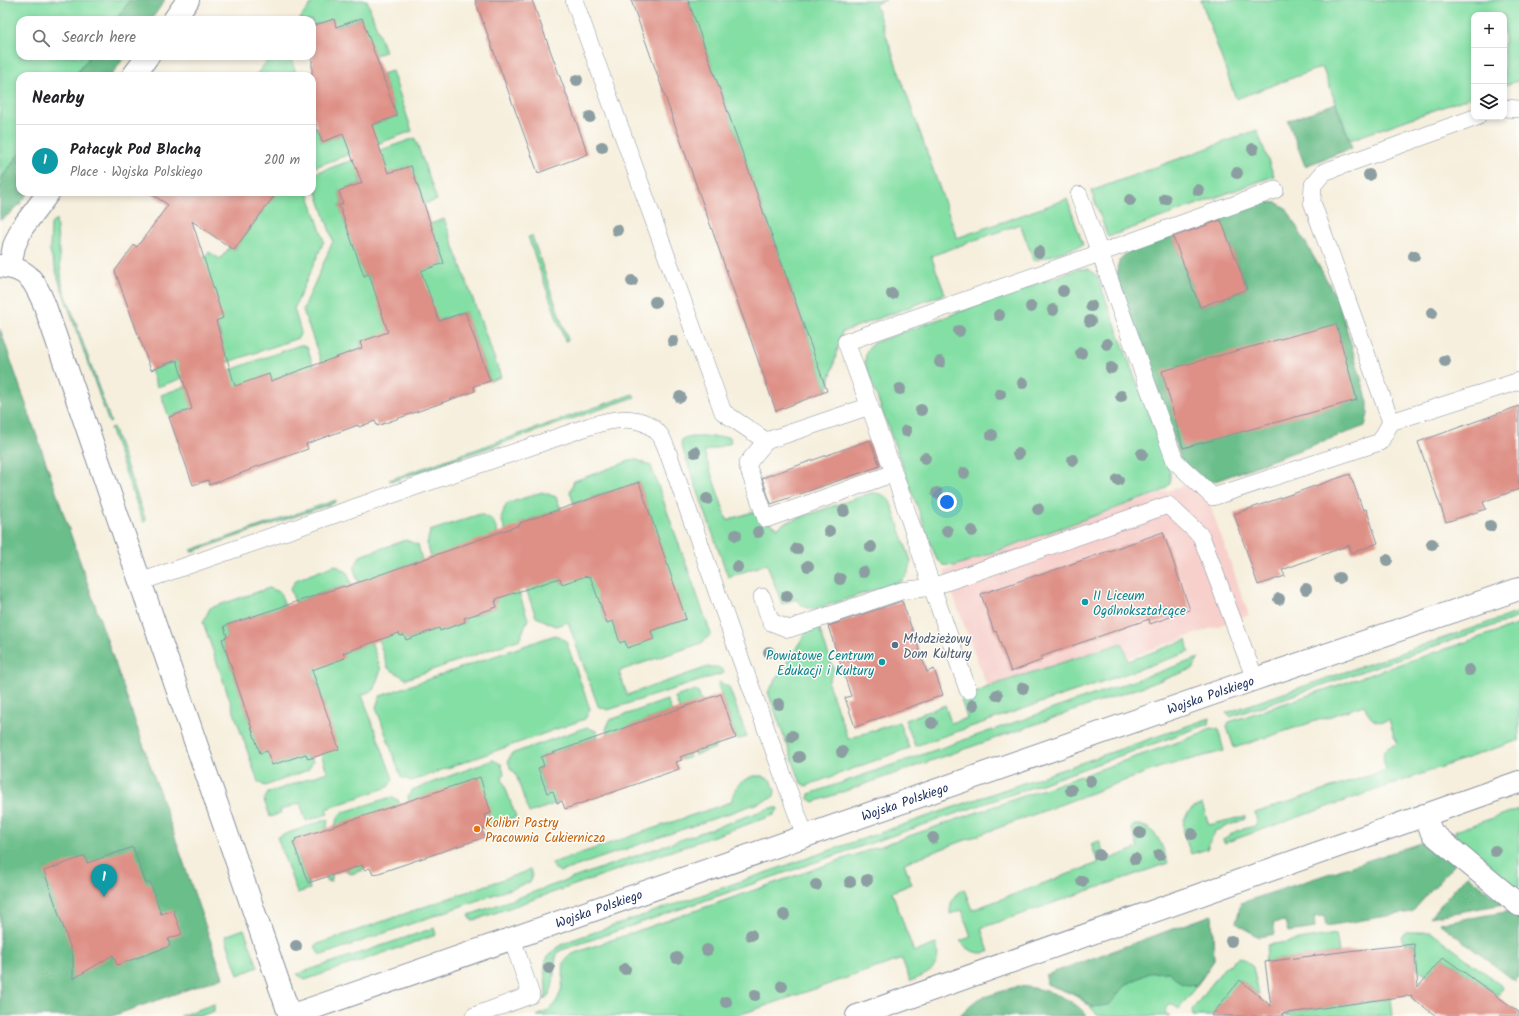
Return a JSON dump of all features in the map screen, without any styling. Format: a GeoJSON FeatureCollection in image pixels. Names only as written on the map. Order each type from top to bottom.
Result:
{"type":"FeatureCollection","features":[{"type":"Feature","properties":{"kind":"street"},"geometry":{"type":"LineString","coordinates":[[177,16],[188,0]]}},
{"type":"Feature","properties":{"kind":"street"},"geometry":{"type":"LineString","coordinates":[[136,72],[145,60]]}},
{"type":"Feature","properties":{"kind":"street"},"geometry":{"type":"LineString","coordinates":[[46,196],[22,228],[5,266],[18,269],[31,279],[42,300],[290,1016]]}},
{"type":"Feature","properties":{"kind":"street","name":"Wojska Polskiego"},"geometry":{"type":"LineString","coordinates":[[290,1016],[1255,679],[1519,589]]}},
{"type":"Feature","properties":{"kind":"street"},"geometry":{"type":"LineString","coordinates":[[857,1016],[1519,782]]}},
{"type":"Feature","properties":{"kind":"street"},"geometry":{"type":"LineString","coordinates":[[1424,815],[1432,833],[1519,905]]}},
{"type":"Feature","properties":{"kind":"lane"},"geometry":{"type":"LineString","coordinates":[[574,0],[723,412],[766,441]]}},
{"type":"Feature","properties":{"kind":"lane"},"geometry":{"type":"LineString","coordinates":[[1507,108],[1519,108]]}},
{"type":"Feature","properties":{"kind":"lane"},"geometry":{"type":"LineString","coordinates":[[1391,422],[1312,202],[1313,185],[1324,172],[1471,119]]}},
{"type":"Feature","properties":{"kind":"lane"},"geometry":{"type":"LineString","coordinates":[[968,690],[894,473],[846,342],[1275,190]]}},
{"type":"Feature","properties":{"kind":"lane"},"geometry":{"type":"LineString","coordinates":[[1079,195],[1175,461],[1213,497],[1380,442],[1391,422],[1519,380]]}},
{"type":"Feature","properties":{"kind":"lane"},"geometry":{"type":"LineString","coordinates":[[870,406],[766,441],[747,464],[766,519],[894,473]]}},
{"type":"Feature","properties":{"kind":"lane"},"geometry":{"type":"LineString","coordinates":[[140,582],[590,426],[611,420],[630,419],[649,424],[661,436],[667,450],[738,653],[805,836]]}},
{"type":"Feature","properties":{"kind":"lane"},"geometry":{"type":"LineString","coordinates":[[762,597],[771,622],[789,628],[901,591],[932,587],[1168,505],[1201,536],[1255,679]]}},
{"type":"Feature","properties":{"kind":"lane"},"geometry":{"type":"LineString","coordinates":[[474,1016],[531,995],[512,938]]}},
{"type":"Feature","properties":{"kind":"shaded area"},"geometry":{"type":"Polygon","coordinates":[[[1201,479],[1249,615],[994,705],[944,571],[1201,479]]]}},
{"type":"Feature","properties":{"kind":"green space"},"geometry":{"type":"Polygon","coordinates":[[[0,0],[130,0],[119,16],[16,16],[16,60],[87,60],[78,72],[16,72],[16,158],[0,180],[0,0]]]}},
{"type":"Feature","properties":{"kind":"green space"},"geometry":{"type":"Polygon","coordinates":[[[130,0],[165,0],[154,16],[119,16],[130,0]]]}},
{"type":"Feature","properties":{"kind":"green space"},"geometry":{"type":"Polygon","coordinates":[[[314,0],[367,0],[385,52],[375,55],[361,18],[336,27],[333,19],[316,25],[316,16],[302,16],[314,0]]]}},
{"type":"Feature","properties":{"kind":"green space"},"geometry":{"type":"Polygon","coordinates":[[[688,0],[886,0],[875,4],[957,238],[1067,199],[1083,245],[1034,261],[1020,224],[931,256],[945,294],[842,332],[827,391],[688,0]]]}},
{"type":"Feature","properties":{"kind":"green space"},"geometry":{"type":"Polygon","coordinates":[[[1201,0],[1519,0],[1519,81],[1507,84],[1507,12],[1471,12],[1471,97],[1350,140],[1322,67],[1236,99],[1201,0]]]}},
{"type":"Feature","properties":{"kind":"green space"},"geometry":{"type":"Polygon","coordinates":[[[87,60],[122,60],[114,72],[78,72],[87,60]]]}},
{"type":"Feature","properties":{"kind":"green space"},"geometry":{"type":"Polygon","coordinates":[[[268,60],[291,60],[296,72],[258,72],[268,60]]]}},
{"type":"Feature","properties":{"kind":"green space"},"geometry":{"type":"Polygon","coordinates":[[[392,71],[412,131],[316,167],[317,127],[322,142],[343,134],[345,140],[372,125],[397,116],[382,74],[392,71]]]}},
{"type":"Feature","properties":{"kind":"green space"},"geometry":{"type":"Polygon","coordinates":[[[1336,103],[1352,148],[1305,166],[1288,121],[1336,103]]]}},
{"type":"Feature","properties":{"kind":"green space"},"geometry":{"type":"Polygon","coordinates":[[[1257,130],[1274,176],[1108,237],[1091,191],[1257,130]]]}},
{"type":"Feature","properties":{"kind":"green space"},"geometry":{"type":"Polygon","coordinates":[[[415,138],[437,200],[424,204],[410,166],[386,174],[383,168],[359,177],[361,183],[339,191],[343,204],[339,205],[364,276],[369,274],[373,287],[444,263],[430,224],[444,219],[501,377],[490,381],[465,312],[360,342],[362,348],[335,358],[351,405],[338,410],[303,310],[333,241],[316,190],[316,173],[415,138]]]}},
{"type":"Feature","properties":{"kind":"green space"},"geometry":{"type":"Polygon","coordinates":[[[16,158],[16,196],[26,196],[16,208],[0,220],[0,180],[16,158]]]}},
{"type":"Feature","properties":{"kind":"green space"},"geometry":{"type":"Polygon","coordinates":[[[274,196],[309,196],[324,241],[294,309],[301,332],[298,338],[157,387],[151,370],[177,360],[180,368],[204,351],[223,344],[216,321],[193,273],[209,252],[220,259],[230,247],[234,250],[274,196]]]}},
{"type":"Feature","properties":{"kind":"green space"},"geometry":{"type":"Polygon","coordinates":[[[1264,202],[1277,203],[1286,208],[1338,300],[1368,402],[1368,414],[1365,426],[1210,483],[1181,460],[1117,276],[1118,266],[1123,256],[1136,248],[1173,236],[1200,307],[1247,289],[1220,218],[1264,202]]]}},
{"type":"Feature","properties":{"kind":"green space"},"geometry":{"type":"Polygon","coordinates":[[[56,219],[62,284],[111,422],[109,423],[60,284],[50,251],[51,224],[56,219]]]}},
{"type":"Feature","properties":{"kind":"green space"},"geometry":{"type":"Polygon","coordinates":[[[532,236],[568,340],[565,341],[528,237],[532,236]]]}},
{"type":"Feature","properties":{"kind":"green space"},"geometry":{"type":"Polygon","coordinates":[[[1078,269],[1089,269],[1097,276],[1170,471],[1170,484],[1161,492],[955,566],[943,565],[936,558],[865,364],[866,352],[873,343],[1078,269]]]}},
{"type":"Feature","properties":{"kind":"green space"},"geometry":{"type":"Polygon","coordinates":[[[0,329],[223,977],[112,1016],[0,1016],[0,329]]]}},
{"type":"Feature","properties":{"kind":"green space"},"geometry":{"type":"Polygon","coordinates":[[[300,345],[307,347],[329,413],[315,418],[298,371],[169,417],[161,395],[300,345]]]}},
{"type":"Feature","properties":{"kind":"green space"},"geometry":{"type":"Polygon","coordinates":[[[633,394],[635,397],[393,481],[389,480],[633,394]]]}},
{"type":"Feature","properties":{"kind":"green space"},"geometry":{"type":"Polygon","coordinates":[[[113,427],[146,521],[143,522],[110,428],[113,427]]]}},
{"type":"Feature","properties":{"kind":"green space"},"geometry":{"type":"Polygon","coordinates":[[[692,437],[730,437],[731,443],[704,452],[727,520],[753,512],[778,528],[784,523],[871,493],[883,495],[890,501],[911,561],[907,574],[902,581],[816,609],[805,607],[797,599],[782,604],[767,564],[728,577],[681,444],[682,439],[692,437]]]}},
{"type":"Feature","properties":{"kind":"green space"},"geometry":{"type":"Polygon","coordinates":[[[635,459],[651,466],[711,634],[702,643],[619,671],[627,695],[708,667],[719,668],[724,673],[608,710],[598,706],[568,622],[556,626],[536,617],[501,518],[506,504],[542,492],[556,497],[561,509],[520,523],[540,584],[560,578],[562,584],[577,572],[596,574],[598,597],[606,622],[613,621],[620,643],[625,641],[627,648],[653,638],[651,631],[685,619],[639,482],[574,504],[570,492],[574,481],[635,459]]]}},
{"type":"Feature","properties":{"kind":"green space"},"geometry":{"type":"Polygon","coordinates":[[[336,500],[334,503],[191,552],[191,550],[336,500]]]}},
{"type":"Feature","properties":{"kind":"green space"},"geometry":{"type":"Polygon","coordinates":[[[480,514],[493,520],[528,619],[520,639],[406,679],[388,668],[354,569],[360,556],[406,540],[418,545],[422,560],[378,576],[400,636],[404,635],[406,640],[432,631],[431,626],[437,625],[440,631],[465,622],[463,614],[470,612],[472,616],[496,607],[495,601],[497,601],[486,569],[431,557],[427,544],[430,531],[480,514]]]}},
{"type":"Feature","properties":{"kind":"green space"},"geometry":{"type":"Polygon","coordinates":[[[335,565],[347,572],[381,670],[373,690],[362,695],[393,779],[388,787],[326,809],[328,814],[306,821],[300,803],[280,810],[281,813],[270,817],[264,800],[268,793],[327,772],[321,754],[336,742],[309,659],[330,663],[344,658],[343,653],[364,645],[344,586],[295,602],[290,589],[296,580],[335,565]]]}},
{"type":"Feature","properties":{"kind":"green space"},"geometry":{"type":"Polygon","coordinates":[[[269,588],[280,592],[285,606],[224,626],[227,637],[222,639],[260,752],[267,751],[272,765],[306,754],[308,759],[311,758],[313,762],[308,770],[265,786],[258,782],[203,622],[210,608],[269,588]]]}},
{"type":"Feature","properties":{"kind":"green space"},"geometry":{"type":"Polygon","coordinates":[[[1519,612],[1519,617],[1230,717],[1226,713],[1519,612]]]}},
{"type":"Feature","properties":{"kind":"green space"},"geometry":{"type":"Polygon","coordinates":[[[1519,624],[1519,740],[1224,843],[1223,839],[1238,830],[1255,826],[1257,822],[1255,813],[1386,770],[1383,756],[1385,750],[1397,744],[1389,720],[1379,722],[1376,721],[1370,717],[1364,705],[1234,748],[1227,727],[1229,722],[1519,624]]]}},
{"type":"Feature","properties":{"kind":"green space"},"geometry":{"type":"Polygon","coordinates":[[[818,625],[834,670],[828,683],[848,739],[899,722],[909,748],[806,786],[801,783],[768,692],[809,628],[818,625]]]}},
{"type":"Feature","properties":{"kind":"green space"},"geometry":{"type":"Polygon","coordinates":[[[555,635],[566,641],[590,709],[585,719],[411,781],[401,777],[376,707],[380,696],[555,635]]]}},
{"type":"Feature","properties":{"kind":"green space"},"geometry":{"type":"Polygon","coordinates":[[[1186,640],[1189,652],[915,746],[905,720],[945,705],[951,723],[967,718],[961,700],[990,686],[1122,643],[1128,661],[1186,640]]]}},
{"type":"Feature","properties":{"kind":"green space"},"geometry":{"type":"Polygon","coordinates":[[[1199,658],[1193,669],[814,802],[808,798],[809,794],[1199,658]]]}},
{"type":"Feature","properties":{"kind":"green space"},"geometry":{"type":"Polygon","coordinates":[[[719,682],[729,687],[747,737],[736,738],[718,685],[719,682]]]}},
{"type":"Feature","properties":{"kind":"green space"},"geometry":{"type":"Polygon","coordinates":[[[696,690],[716,745],[715,748],[695,755],[675,697],[696,690]]]}},
{"type":"Feature","properties":{"kind":"green space"},"geometry":{"type":"Polygon","coordinates":[[[667,700],[690,757],[682,760],[678,748],[683,746],[669,712],[608,734],[606,729],[610,720],[667,700]]]}},
{"type":"Feature","properties":{"kind":"green space"},"geometry":{"type":"Polygon","coordinates":[[[1210,718],[1209,724],[1024,790],[559,951],[556,957],[553,983],[549,995],[544,1000],[546,994],[545,963],[547,958],[559,946],[572,940],[1210,718]]]}},
{"type":"Feature","properties":{"kind":"green space"},"geometry":{"type":"Polygon","coordinates":[[[587,727],[596,731],[598,737],[541,757],[544,766],[538,768],[546,793],[553,791],[557,803],[529,813],[515,772],[511,770],[508,761],[511,754],[587,727]]]}},
{"type":"Feature","properties":{"kind":"green space"},"geometry":{"type":"Polygon","coordinates":[[[1211,728],[1218,729],[1224,751],[1161,767],[904,863],[912,884],[892,892],[914,952],[936,944],[938,952],[936,964],[928,973],[917,979],[910,981],[902,959],[736,1016],[537,1016],[549,1010],[559,996],[565,961],[574,953],[1201,734],[1211,728]]]}},
{"type":"Feature","properties":{"kind":"green space"},"geometry":{"type":"Polygon","coordinates":[[[493,760],[501,764],[504,773],[502,778],[516,817],[489,827],[409,801],[408,797],[412,790],[493,760]]]}},
{"type":"Feature","properties":{"kind":"green space"},"geometry":{"type":"Polygon","coordinates":[[[753,776],[762,776],[772,781],[775,791],[774,796],[770,799],[560,872],[554,868],[552,863],[731,802],[734,792],[740,783],[753,776]]]}},
{"type":"Feature","properties":{"kind":"green space"},"geometry":{"type":"Polygon","coordinates":[[[391,797],[398,800],[400,804],[360,858],[364,870],[351,874],[341,866],[336,853],[334,832],[335,825],[341,813],[391,797]]]}},
{"type":"Feature","properties":{"kind":"green space"},"geometry":{"type":"Polygon","coordinates":[[[1202,804],[1209,825],[1245,816],[1245,819],[1215,831],[1207,849],[1191,854],[1183,825],[1188,813],[1193,808],[1202,804]]]}},
{"type":"Feature","properties":{"kind":"green space"},"geometry":{"type":"Polygon","coordinates":[[[770,808],[779,808],[774,815],[472,921],[469,915],[770,808]]]}},
{"type":"Feature","properties":{"kind":"green space"},"geometry":{"type":"Polygon","coordinates":[[[1519,809],[1519,886],[1517,890],[1462,846],[1456,837],[1455,831],[1519,809]]]}},
{"type":"Feature","properties":{"kind":"green space"},"geometry":{"type":"Polygon","coordinates":[[[328,819],[325,843],[334,870],[331,881],[328,882],[312,836],[293,842],[310,889],[297,893],[277,837],[328,819]]]}},
{"type":"Feature","properties":{"kind":"green space"},"geometry":{"type":"Polygon","coordinates":[[[1135,825],[1142,826],[1154,833],[1161,844],[1168,863],[981,928],[989,952],[980,953],[973,951],[960,941],[971,937],[962,910],[950,914],[953,899],[960,891],[964,889],[972,910],[1098,863],[1091,844],[1099,841],[1107,860],[1138,848],[1131,827],[1135,825]]]}},
{"type":"Feature","properties":{"kind":"green space"},"geometry":{"type":"Polygon","coordinates":[[[1429,840],[1455,864],[1412,912],[1326,926],[1324,916],[1314,917],[1315,928],[1288,932],[1285,921],[1273,923],[1275,934],[1258,937],[1236,923],[1241,903],[1429,840]]]}},
{"type":"Feature","properties":{"kind":"green space"},"geometry":{"type":"Polygon","coordinates":[[[530,870],[532,875],[530,882],[322,955],[318,953],[315,945],[530,870]]]}},
{"type":"Feature","properties":{"kind":"green space"},"geometry":{"type":"Polygon","coordinates":[[[1467,875],[1504,904],[1430,917],[1467,875]]]}},
{"type":"Feature","properties":{"kind":"green space"},"geometry":{"type":"Polygon","coordinates":[[[1512,911],[1519,917],[1519,977],[1515,981],[1439,923],[1512,911]]]}},
{"type":"Feature","properties":{"kind":"green space"},"geometry":{"type":"Polygon","coordinates":[[[1212,915],[1214,960],[1179,1009],[1170,1003],[1165,1012],[1170,1016],[1098,1016],[1087,1004],[1075,996],[1047,984],[1046,975],[1212,915]]]}},
{"type":"Feature","properties":{"kind":"green space"},"geometry":{"type":"Polygon","coordinates":[[[1212,915],[1214,960],[1196,986],[1182,984],[1169,972],[1149,973],[1125,985],[1109,1005],[1092,1007],[1080,997],[1047,984],[1046,975],[1212,915]]]}},
{"type":"Feature","properties":{"kind":"green space"},"geometry":{"type":"Polygon","coordinates":[[[434,928],[436,935],[305,980],[297,974],[434,928]]]}},
{"type":"Feature","properties":{"kind":"green space"},"geometry":{"type":"Polygon","coordinates":[[[244,929],[258,967],[238,975],[225,936],[244,929]]]}},
{"type":"Feature","properties":{"kind":"green space"},"geometry":{"type":"Polygon","coordinates":[[[1406,932],[1431,932],[1503,987],[1499,996],[1443,957],[1428,975],[1417,969],[1414,943],[1404,944],[1401,937],[1406,932]]]}},
{"type":"Feature","properties":{"kind":"green space"},"geometry":{"type":"Polygon","coordinates":[[[1336,934],[1339,952],[1265,962],[1268,945],[1336,934]]]}},
{"type":"Feature","properties":{"kind":"green space"},"geometry":{"type":"Polygon","coordinates":[[[1240,957],[1253,967],[1259,995],[1240,980],[1211,1016],[1193,1016],[1192,1010],[1224,968],[1240,957]]]}},
{"type":"Feature","properties":{"kind":"green space"},"geometry":{"type":"Polygon","coordinates":[[[1018,986],[1056,994],[1073,1003],[1087,1016],[959,1016],[978,999],[1018,986]]]}},
{"type":"Feature","properties":{"kind":"green space"},"geometry":{"type":"Polygon","coordinates":[[[1391,998],[1393,1016],[1286,1016],[1286,1013],[1391,998]]]}},
{"type":"Feature","properties":{"kind":"green space"},"geometry":{"type":"Polygon","coordinates":[[[214,1004],[214,1011],[200,1016],[180,1016],[214,1004]]]}},
{"type":"Feature","properties":{"kind":"building"},"geometry":{"type":"Polygon","coordinates":[[[475,0],[532,0],[588,154],[538,173],[475,0]]]}},
{"type":"Feature","properties":{"kind":"building"},"geometry":{"type":"Polygon","coordinates":[[[631,0],[688,0],[827,391],[776,411],[631,0]]]}},
{"type":"Feature","properties":{"kind":"building"},"geometry":{"type":"Polygon","coordinates":[[[362,18],[397,116],[372,125],[388,173],[411,166],[444,263],[421,271],[439,321],[465,312],[490,381],[474,386],[475,391],[377,426],[375,421],[359,427],[358,425],[306,444],[308,449],[209,485],[208,480],[193,485],[169,417],[192,409],[177,360],[151,370],[115,271],[134,245],[137,247],[168,205],[155,196],[274,196],[234,250],[192,221],[223,318],[216,321],[235,386],[269,374],[271,381],[362,348],[360,342],[388,332],[369,274],[364,276],[339,205],[343,204],[339,191],[362,183],[343,134],[322,142],[316,125],[316,72],[312,72],[312,60],[316,60],[316,25],[334,19],[336,27],[362,18]]]}},
{"type":"Feature","properties":{"kind":"building"},"geometry":{"type":"Polygon","coordinates":[[[1221,220],[1247,289],[1200,307],[1173,237],[1221,220]]]}},
{"type":"Feature","properties":{"kind":"building"},"geometry":{"type":"Polygon","coordinates":[[[1336,324],[1357,400],[1183,448],[1162,371],[1336,324]]]}},
{"type":"Feature","properties":{"kind":"building"},"geometry":{"type":"Polygon","coordinates":[[[1519,406],[1519,489],[1483,502],[1486,509],[1446,522],[1418,442],[1519,406]]]}},
{"type":"Feature","properties":{"kind":"building"},"geometry":{"type":"Polygon","coordinates":[[[870,440],[880,466],[771,504],[762,478],[870,440]]]}},
{"type":"Feature","properties":{"kind":"building"},"geometry":{"type":"Polygon","coordinates":[[[1350,474],[1363,510],[1366,509],[1378,543],[1352,553],[1349,545],[1282,570],[1285,576],[1258,585],[1234,514],[1350,474]]]}},
{"type":"Feature","properties":{"kind":"building"},"geometry":{"type":"Polygon","coordinates":[[[639,482],[686,619],[651,631],[654,639],[627,648],[625,641],[620,643],[613,621],[607,623],[590,576],[562,584],[560,578],[496,599],[497,601],[495,601],[497,607],[464,618],[465,622],[440,631],[439,628],[406,640],[404,635],[400,636],[399,633],[343,653],[345,658],[312,670],[339,749],[308,759],[306,754],[272,765],[267,751],[260,753],[222,639],[227,637],[224,626],[344,586],[345,587],[520,525],[520,523],[639,482]]]}},
{"type":"Feature","properties":{"kind":"building","name":"II Liceum Ogólnokształcące"},"geometry":{"type":"Polygon","coordinates":[[[1163,532],[1190,610],[1150,624],[1149,619],[1040,657],[1042,660],[1011,672],[996,631],[994,632],[981,594],[1163,532]]]}},
{"type":"Feature","properties":{"kind":"building","name":"Powiatowe Centrum Edukacji i Kultury"},"geometry":{"type":"Polygon","coordinates":[[[902,601],[927,672],[934,669],[943,695],[855,727],[845,698],[851,696],[828,626],[902,601]]]}},
{"type":"Feature","properties":{"kind":"building"},"geometry":{"type":"Polygon","coordinates":[[[721,694],[736,738],[680,757],[682,760],[676,762],[679,769],[565,809],[562,801],[557,803],[553,791],[547,793],[538,768],[544,766],[541,757],[721,694]]]}},
{"type":"Feature","properties":{"kind":"building"},"geometry":{"type":"Polygon","coordinates":[[[480,777],[491,813],[485,815],[489,827],[481,829],[485,837],[373,875],[370,868],[364,870],[362,865],[308,883],[293,842],[296,841],[295,839],[480,777]]]}},
{"type":"Feature","properties":{"kind":"building"},"geometry":{"type":"Polygon","coordinates":[[[133,847],[146,884],[150,882],[161,914],[173,910],[182,934],[168,939],[170,946],[117,965],[113,955],[73,979],[73,955],[44,871],[85,856],[87,863],[133,847]]]}},
{"type":"Feature","properties":{"kind":"building"},"geometry":{"type":"Polygon","coordinates":[[[1414,944],[1418,987],[1443,957],[1519,1012],[1519,1016],[1436,1016],[1411,997],[1412,995],[1281,1014],[1284,1016],[1211,1016],[1240,980],[1271,1006],[1265,962],[1414,944]]]}},
{"type":"Feature","properties":{"kind":"place","name":"II Liceum Ogólnokształcące"},"geometry":{"type":"Point","coordinates":[1085,602]}},
{"type":"Feature","properties":{"kind":"place","name":"Młodzieżowy Dom Kultury"},"geometry":{"type":"Point","coordinates":[895,645]}},
{"type":"Feature","properties":{"kind":"place","name":"Powiatowe Centrum Edukacji i Kultury"},"geometry":{"type":"Point","coordinates":[882,662]}},
{"type":"Feature","properties":{"kind":"place","name":"Kolibri Pastry Pracownia Cukiernicza"},"geometry":{"type":"Point","coordinates":[477,829]}},
{"type":"Feature","properties":{"kind":"place","name":"Pałacyk Pod Blachą"},"geometry":{"type":"Point","coordinates":[104,897]}}]}
